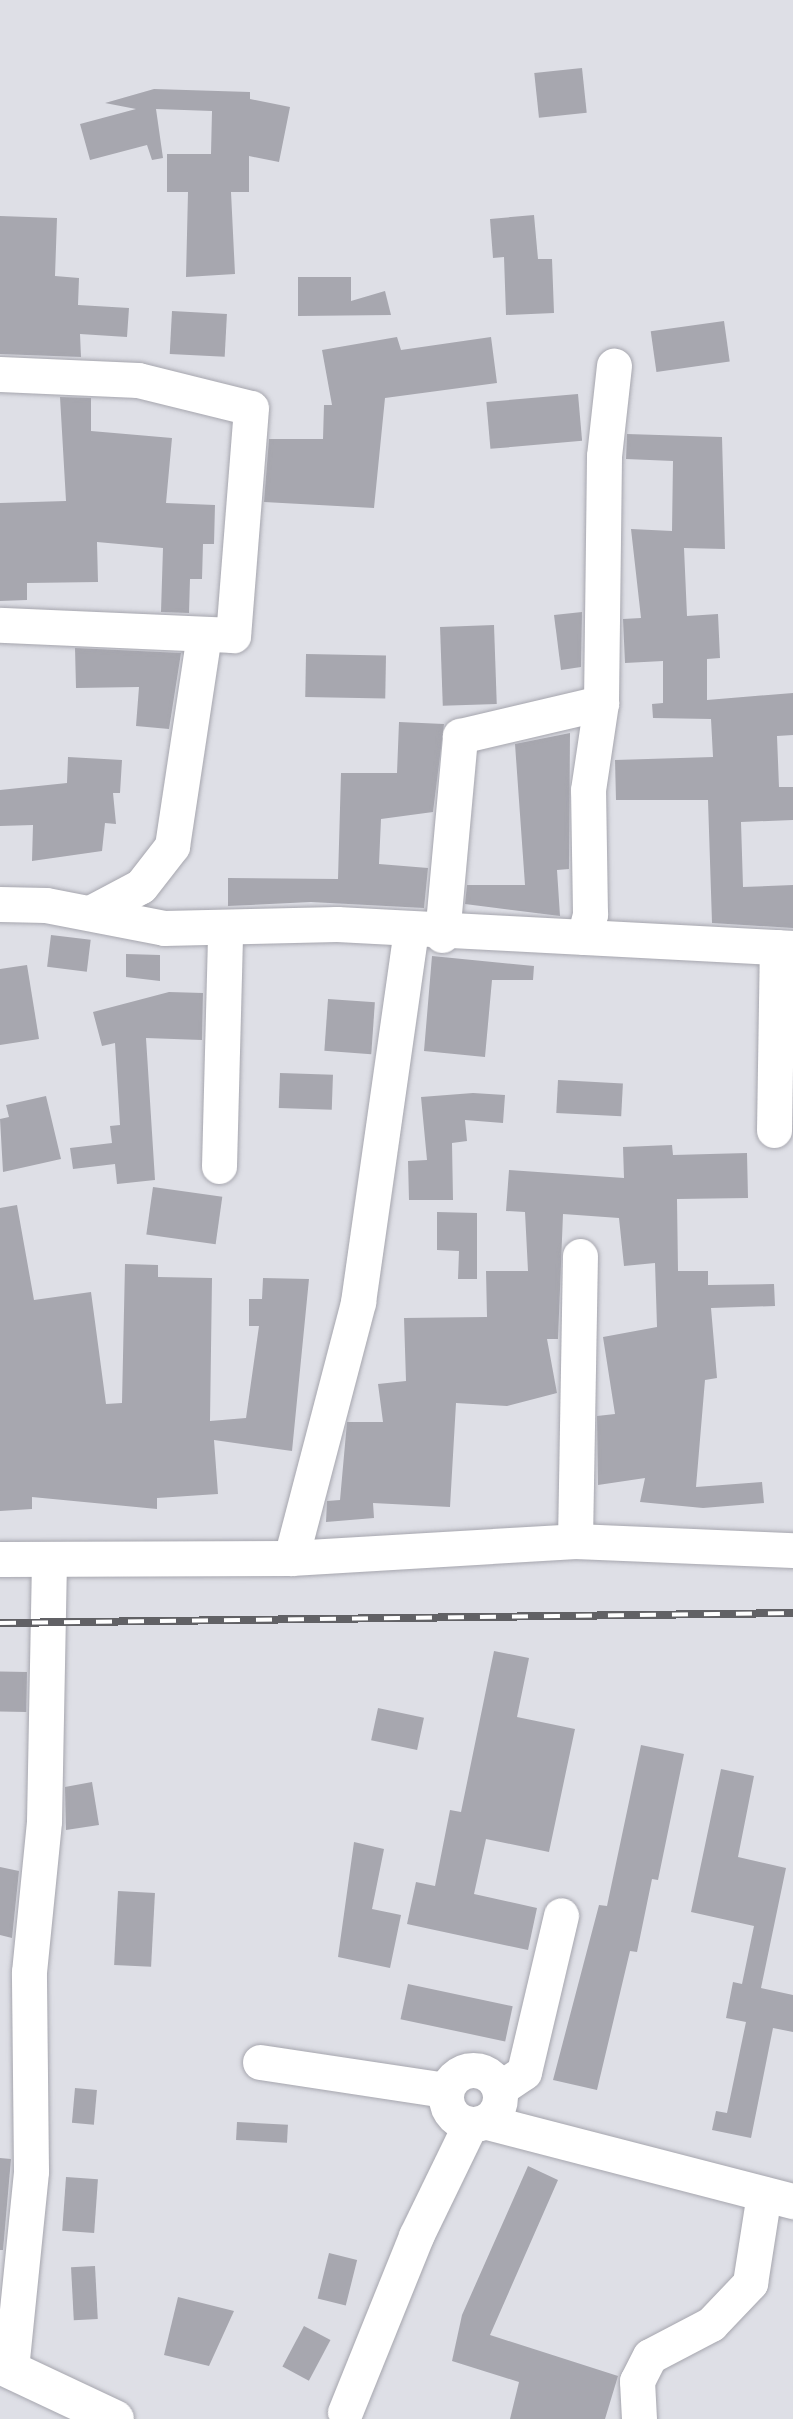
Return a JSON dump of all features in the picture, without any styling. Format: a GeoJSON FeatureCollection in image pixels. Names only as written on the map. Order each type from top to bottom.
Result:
{"type":"FeatureCollection","features":[{"type":"Feature","properties":{"kind":"highway"},"geometry":{"type":"LineString","coordinates":[[5,2367],[114,2419]]}},
{"type":"Feature","properties":{"kind":"street"},"geometry":{"type":"LineString","coordinates":[[584,937],[590,914],[588,790],[601,703],[603,479],[614,366]]}},
{"type":"Feature","properties":{"kind":"street"},"geometry":{"type":"LineString","coordinates":[[0,374],[138,380],[251,408],[233,635],[0,625]]}},
{"type":"Feature","properties":{"kind":"street"},"geometry":{"type":"LineString","coordinates":[[92,912],[141,886],[172,846],[204,634]]}},
{"type":"Feature","properties":{"kind":"street"},"geometry":{"type":"LineString","coordinates":[[291,1559],[358,1303],[427,932],[460,736],[601,703]]}},
{"type":"Feature","properties":{"kind":"street"},"geometry":{"type":"LineString","coordinates":[[0,904],[92,912],[164,928],[584,937],[785,948],[785,1092],[774,1130]]}},
{"type":"Feature","properties":{"kind":"street"},"geometry":{"type":"LineString","coordinates":[[219,1166],[225,929]]}},
{"type":"Feature","properties":{"kind":"street"},"geometry":{"type":"LineString","coordinates":[[575,1541],[580,1256]]}},
{"type":"Feature","properties":{"kind":"street"},"geometry":{"type":"LineString","coordinates":[[0,1559],[291,1559],[575,1541],[793,1550]]}},
{"type":"Feature","properties":{"kind":"street"},"geometry":{"type":"LineString","coordinates":[[5,2367],[31,2171],[15,1967],[44,1821],[49,1559]]}},
{"type":"Feature","properties":{"kind":"street"},"geometry":{"type":"LineString","coordinates":[[499,2090],[524,2073],[561,1915]]}},
{"type":"Feature","properties":{"kind":"street"},"geometry":{"type":"LineString","coordinates":[[260,2062],[446,2091]]}},
{"type":"Feature","properties":{"kind":"street"},"geometry":{"type":"LineString","coordinates":[[345,2412],[416,2236],[478,2123],[500,2102],[499,2090],[484,2072],[472,2070],[461,2073],[446,2091]]}},
{"type":"Feature","properties":{"kind":"street"},"geometry":{"type":"LineString","coordinates":[[446,2091],[450,2113],[478,2123],[778,2197],[750,2283],[711,2324],[650,2356],[637,2381],[639,2419]]}},
{"type":"Feature","properties":{"kind":"building"},"geometry":{"type":"Polygon","coordinates":[[[582,68],[587,113],[539,118],[534,73],[582,68]]]}},
{"type":"Feature","properties":{"kind":"building"},"geometry":{"type":"Polygon","coordinates":[[[154,89],[250,92],[250,99],[290,107],[279,162],[249,156],[249,192],[231,192],[235,274],[186,277],[188,192],[167,192],[167,154],[211,154],[212,111],[156,109],[163,158],[152,160],[147,145],[90,160],[80,124],[136,109],[105,103],[154,89]]]}},
{"type":"Feature","properties":{"kind":"building"},"geometry":{"type":"Polygon","coordinates":[[[534,215],[538,259],[552,259],[554,313],[506,315],[504,257],[493,258],[490,219],[534,215]]]}},
{"type":"Feature","properties":{"kind":"building"},"geometry":{"type":"Polygon","coordinates":[[[0,216],[57,218],[55,276],[79,278],[78,305],[129,308],[127,337],[80,334],[81,357],[0,354],[0,216]]]}},
{"type":"Feature","properties":{"kind":"building"},"geometry":{"type":"Polygon","coordinates":[[[298,277],[351,277],[351,301],[385,291],[391,315],[298,316],[298,277]]]}},
{"type":"Feature","properties":{"kind":"building"},"geometry":{"type":"Polygon","coordinates":[[[172,311],[227,314],[225,357],[170,354],[172,311]]]}},
{"type":"Feature","properties":{"kind":"building"},"geometry":{"type":"Polygon","coordinates":[[[724,321],[730,362],[656,372],[651,331],[724,321]]]}},
{"type":"Feature","properties":{"kind":"building"},"geometry":{"type":"Polygon","coordinates":[[[397,337],[401,350],[491,337],[497,383],[385,398],[374,508],[264,502],[269,439],[323,439],[324,405],[332,405],[322,350],[397,337]]]}},
{"type":"Feature","properties":{"kind":"building"},"geometry":{"type":"Polygon","coordinates":[[[578,394],[582,441],[490,449],[486,402],[578,394]]]}},
{"type":"Feature","properties":{"kind":"building"},"geometry":{"type":"Polygon","coordinates":[[[60,397],[91,398],[91,431],[172,438],[166,503],[215,505],[214,544],[203,544],[202,579],[190,579],[189,613],[161,612],[163,548],[97,542],[98,582],[27,583],[27,600],[0,601],[0,503],[66,501],[60,397]]]}},
{"type":"Feature","properties":{"kind":"building"},"geometry":{"type":"Polygon","coordinates":[[[627,434],[722,437],[725,549],[684,548],[687,616],[718,614],[720,658],[707,659],[707,700],[793,693],[793,735],[777,736],[779,787],[793,787],[793,820],[741,822],[743,887],[793,885],[793,928],[712,923],[708,800],[616,800],[615,760],[713,757],[711,719],[653,718],[652,704],[663,703],[663,661],[625,663],[623,619],[641,618],[631,529],[672,531],[673,461],[626,459],[627,434]]]}},
{"type":"Feature","properties":{"kind":"building"},"geometry":{"type":"Polygon","coordinates":[[[582,612],[581,667],[561,670],[554,615],[582,612]]]}},
{"type":"Feature","properties":{"kind":"building"},"geometry":{"type":"Polygon","coordinates":[[[494,625],[497,704],[443,706],[440,627],[494,625]]]}},
{"type":"Feature","properties":{"kind":"building"},"geometry":{"type":"Polygon","coordinates":[[[75,648],[181,653],[169,729],[136,726],[139,687],[76,688],[75,648]]]}},
{"type":"Feature","properties":{"kind":"building"},"geometry":{"type":"Polygon","coordinates":[[[306,654],[386,655],[385,698],[305,697],[306,654]]]}},
{"type":"Feature","properties":{"kind":"building"},"geometry":{"type":"Polygon","coordinates":[[[399,722],[444,724],[433,812],[381,819],[379,864],[428,868],[424,908],[311,902],[228,906],[228,878],[338,879],[341,773],[397,773],[399,722]]]}},
{"type":"Feature","properties":{"kind":"building"},"geometry":{"type":"Polygon","coordinates":[[[570,733],[569,869],[557,870],[560,916],[465,904],[467,885],[525,885],[515,744],[570,733]]]}},
{"type":"Feature","properties":{"kind":"building"},"geometry":{"type":"Polygon","coordinates":[[[68,757],[122,760],[120,793],[113,793],[116,824],[105,823],[102,851],[32,861],[33,825],[0,826],[0,790],[67,783],[68,757]]]}},
{"type":"Feature","properties":{"kind":"building"},"geometry":{"type":"Polygon","coordinates":[[[51,935],[91,940],[87,972],[47,967],[51,935]]]}},
{"type":"Feature","properties":{"kind":"building"},"geometry":{"type":"Polygon","coordinates":[[[126,954],[160,955],[160,981],[126,977],[126,954]]]}},
{"type":"Feature","properties":{"kind":"building"},"geometry":{"type":"Polygon","coordinates":[[[432,956],[534,966],[533,980],[492,980],[485,1057],[424,1051],[432,956]]]}},
{"type":"Feature","properties":{"kind":"building"},"geometry":{"type":"Polygon","coordinates":[[[27,965],[39,1039],[0,1045],[0,969],[27,965]]]}},
{"type":"Feature","properties":{"kind":"building"},"geometry":{"type":"Polygon","coordinates":[[[169,992],[203,993],[202,1040],[146,1038],[155,1180],[117,1184],[115,1164],[73,1169],[70,1148],[112,1143],[110,1126],[120,1125],[115,1043],[102,1046],[93,1012],[169,992]]]}},
{"type":"Feature","properties":{"kind":"building"},"geometry":{"type":"Polygon","coordinates":[[[328,999],[375,1002],[371,1054],[324,1051],[328,999]]]}},
{"type":"Feature","properties":{"kind":"building"},"geometry":{"type":"Polygon","coordinates":[[[280,1073],[333,1075],[332,1110],[279,1108],[280,1073]]]}},
{"type":"Feature","properties":{"kind":"building"},"geometry":{"type":"Polygon","coordinates":[[[558,1080],[623,1083],[621,1116],[556,1113],[558,1080]]]}},
{"type":"Feature","properties":{"kind":"building"},"geometry":{"type":"Polygon","coordinates":[[[473,1093],[505,1095],[503,1123],[465,1120],[467,1141],[452,1143],[453,1200],[409,1200],[408,1161],[427,1160],[421,1097],[473,1093]]]}},
{"type":"Feature","properties":{"kind":"building"},"geometry":{"type":"Polygon","coordinates":[[[46,1096],[61,1159],[3,1172],[0,1119],[9,1117],[6,1105],[46,1096]]]}},
{"type":"Feature","properties":{"kind":"building"},"geometry":{"type":"Polygon","coordinates":[[[672,1145],[673,1155],[747,1153],[748,1198],[677,1199],[678,1271],[708,1271],[708,1285],[774,1284],[775,1306],[711,1308],[717,1378],[705,1380],[696,1487],[762,1482],[764,1503],[703,1508],[640,1502],[645,1478],[598,1485],[597,1416],[615,1414],[603,1337],[657,1327],[655,1263],[624,1266],[619,1218],[563,1214],[558,1339],[547,1339],[557,1393],[507,1406],[456,1403],[450,1507],[373,1503],[374,1518],[326,1522],[327,1501],[340,1500],[347,1422],[383,1422],[378,1384],[406,1381],[404,1318],[487,1317],[486,1271],[528,1271],[525,1212],[506,1211],[509,1170],[624,1178],[623,1147],[672,1145]]]}},
{"type":"Feature","properties":{"kind":"building"},"geometry":{"type":"Polygon","coordinates":[[[153,1187],[222,1197],[216,1244],[146,1235],[153,1187]]]}},
{"type":"Feature","properties":{"kind":"building"},"geometry":{"type":"Polygon","coordinates":[[[17,1205],[34,1300],[91,1292],[106,1404],[122,1403],[125,1264],[158,1265],[158,1277],[212,1278],[210,1421],[246,1418],[259,1326],[249,1326],[249,1299],[262,1299],[263,1278],[309,1279],[292,1451],[214,1440],[218,1494],[157,1498],[157,1509],[32,1497],[32,1509],[0,1511],[0,1208],[17,1205]]]}},
{"type":"Feature","properties":{"kind":"building"},"geometry":{"type":"Polygon","coordinates":[[[437,1212],[477,1213],[477,1279],[458,1279],[459,1251],[437,1250],[437,1212]]]}},
{"type":"Feature","properties":{"kind":"building"},"geometry":{"type":"Polygon","coordinates":[[[494,1651],[529,1658],[517,1717],[575,1729],[549,1852],[486,1839],[474,1894],[537,1908],[528,1950],[407,1924],[416,1882],[435,1886],[450,1810],[461,1812],[494,1651]]]}},
{"type":"Feature","properties":{"kind":"building"},"geometry":{"type":"Polygon","coordinates":[[[0,1672],[27,1672],[26,1712],[0,1712],[0,1672]]]}},
{"type":"Feature","properties":{"kind":"building"},"geometry":{"type":"Polygon","coordinates":[[[378,1708],[424,1718],[417,1750],[371,1740],[378,1708]]]}},
{"type":"Feature","properties":{"kind":"building"},"geometry":{"type":"Polygon","coordinates":[[[641,1745],[684,1754],[658,1880],[652,1879],[637,1952],[630,1951],[597,2090],[553,2080],[599,1905],[607,1906],[641,1745]]]}},
{"type":"Feature","properties":{"kind":"building"},"geometry":{"type":"Polygon","coordinates":[[[721,1769],[754,1776],[738,1857],[786,1868],[761,1988],[793,1995],[793,2032],[773,2028],[751,2138],[712,2130],[716,2111],[727,2113],[746,2022],[726,2018],[733,1982],[742,1984],[754,1926],[691,1912],[721,1769]]]}},
{"type":"Feature","properties":{"kind":"building"},"geometry":{"type":"Polygon","coordinates":[[[92,1782],[99,1825],[66,1830],[65,1787],[92,1782]]]}},
{"type":"Feature","properties":{"kind":"building"},"geometry":{"type":"Polygon","coordinates":[[[354,1842],[384,1849],[372,1909],[401,1915],[390,1968],[338,1957],[354,1842]]]}},
{"type":"Feature","properties":{"kind":"building"},"geometry":{"type":"Polygon","coordinates":[[[0,1867],[19,1871],[12,1938],[0,1935],[0,1867]]]}},
{"type":"Feature","properties":{"kind":"building"},"geometry":{"type":"Polygon","coordinates":[[[118,1891],[155,1893],[151,1967],[114,1965],[118,1891]]]}},
{"type":"Feature","properties":{"kind":"building"},"geometry":{"type":"Polygon","coordinates":[[[408,1984],[513,2006],[505,2041],[401,2019],[408,1984]]]}},
{"type":"Feature","properties":{"kind":"building"},"geometry":{"type":"Polygon","coordinates":[[[75,2088],[97,2090],[94,2125],[72,2123],[75,2088]]]}},
{"type":"Feature","properties":{"kind":"building"},"geometry":{"type":"Polygon","coordinates":[[[237,2122],[288,2125],[287,2143],[236,2140],[237,2122]]]}},
{"type":"Feature","properties":{"kind":"building"},"geometry":{"type":"Polygon","coordinates":[[[0,2158],[11,2159],[3,2250],[0,2250],[0,2158]]]}},
{"type":"Feature","properties":{"kind":"building"},"geometry":{"type":"Polygon","coordinates":[[[528,2166],[558,2180],[490,2335],[618,2376],[605,2419],[510,2419],[519,2382],[452,2361],[462,2315],[528,2166]]]}},
{"type":"Feature","properties":{"kind":"building"},"geometry":{"type":"Polygon","coordinates":[[[66,2177],[98,2179],[94,2233],[62,2231],[66,2177]]]}},
{"type":"Feature","properties":{"kind":"building"},"geometry":{"type":"Polygon","coordinates":[[[329,2253],[357,2260],[346,2306],[318,2299],[329,2253]]]}},
{"type":"Feature","properties":{"kind":"building"},"geometry":{"type":"Polygon","coordinates":[[[95,2266],[98,2319],[74,2320],[71,2267],[95,2266]]]}},
{"type":"Feature","properties":{"kind":"building"},"geometry":{"type":"Polygon","coordinates":[[[178,2297],[234,2311],[209,2366],[164,2355],[178,2297]]]}},
{"type":"Feature","properties":{"kind":"building"},"geometry":{"type":"Polygon","coordinates":[[[304,2326],[330,2340],[309,2381],[282,2367],[304,2326]]]}},
{"type":"Feature","properties":{"kind":"railway"},"geometry":{"type":"LineString","coordinates":[[0,1623],[793,1613]]}}]}
